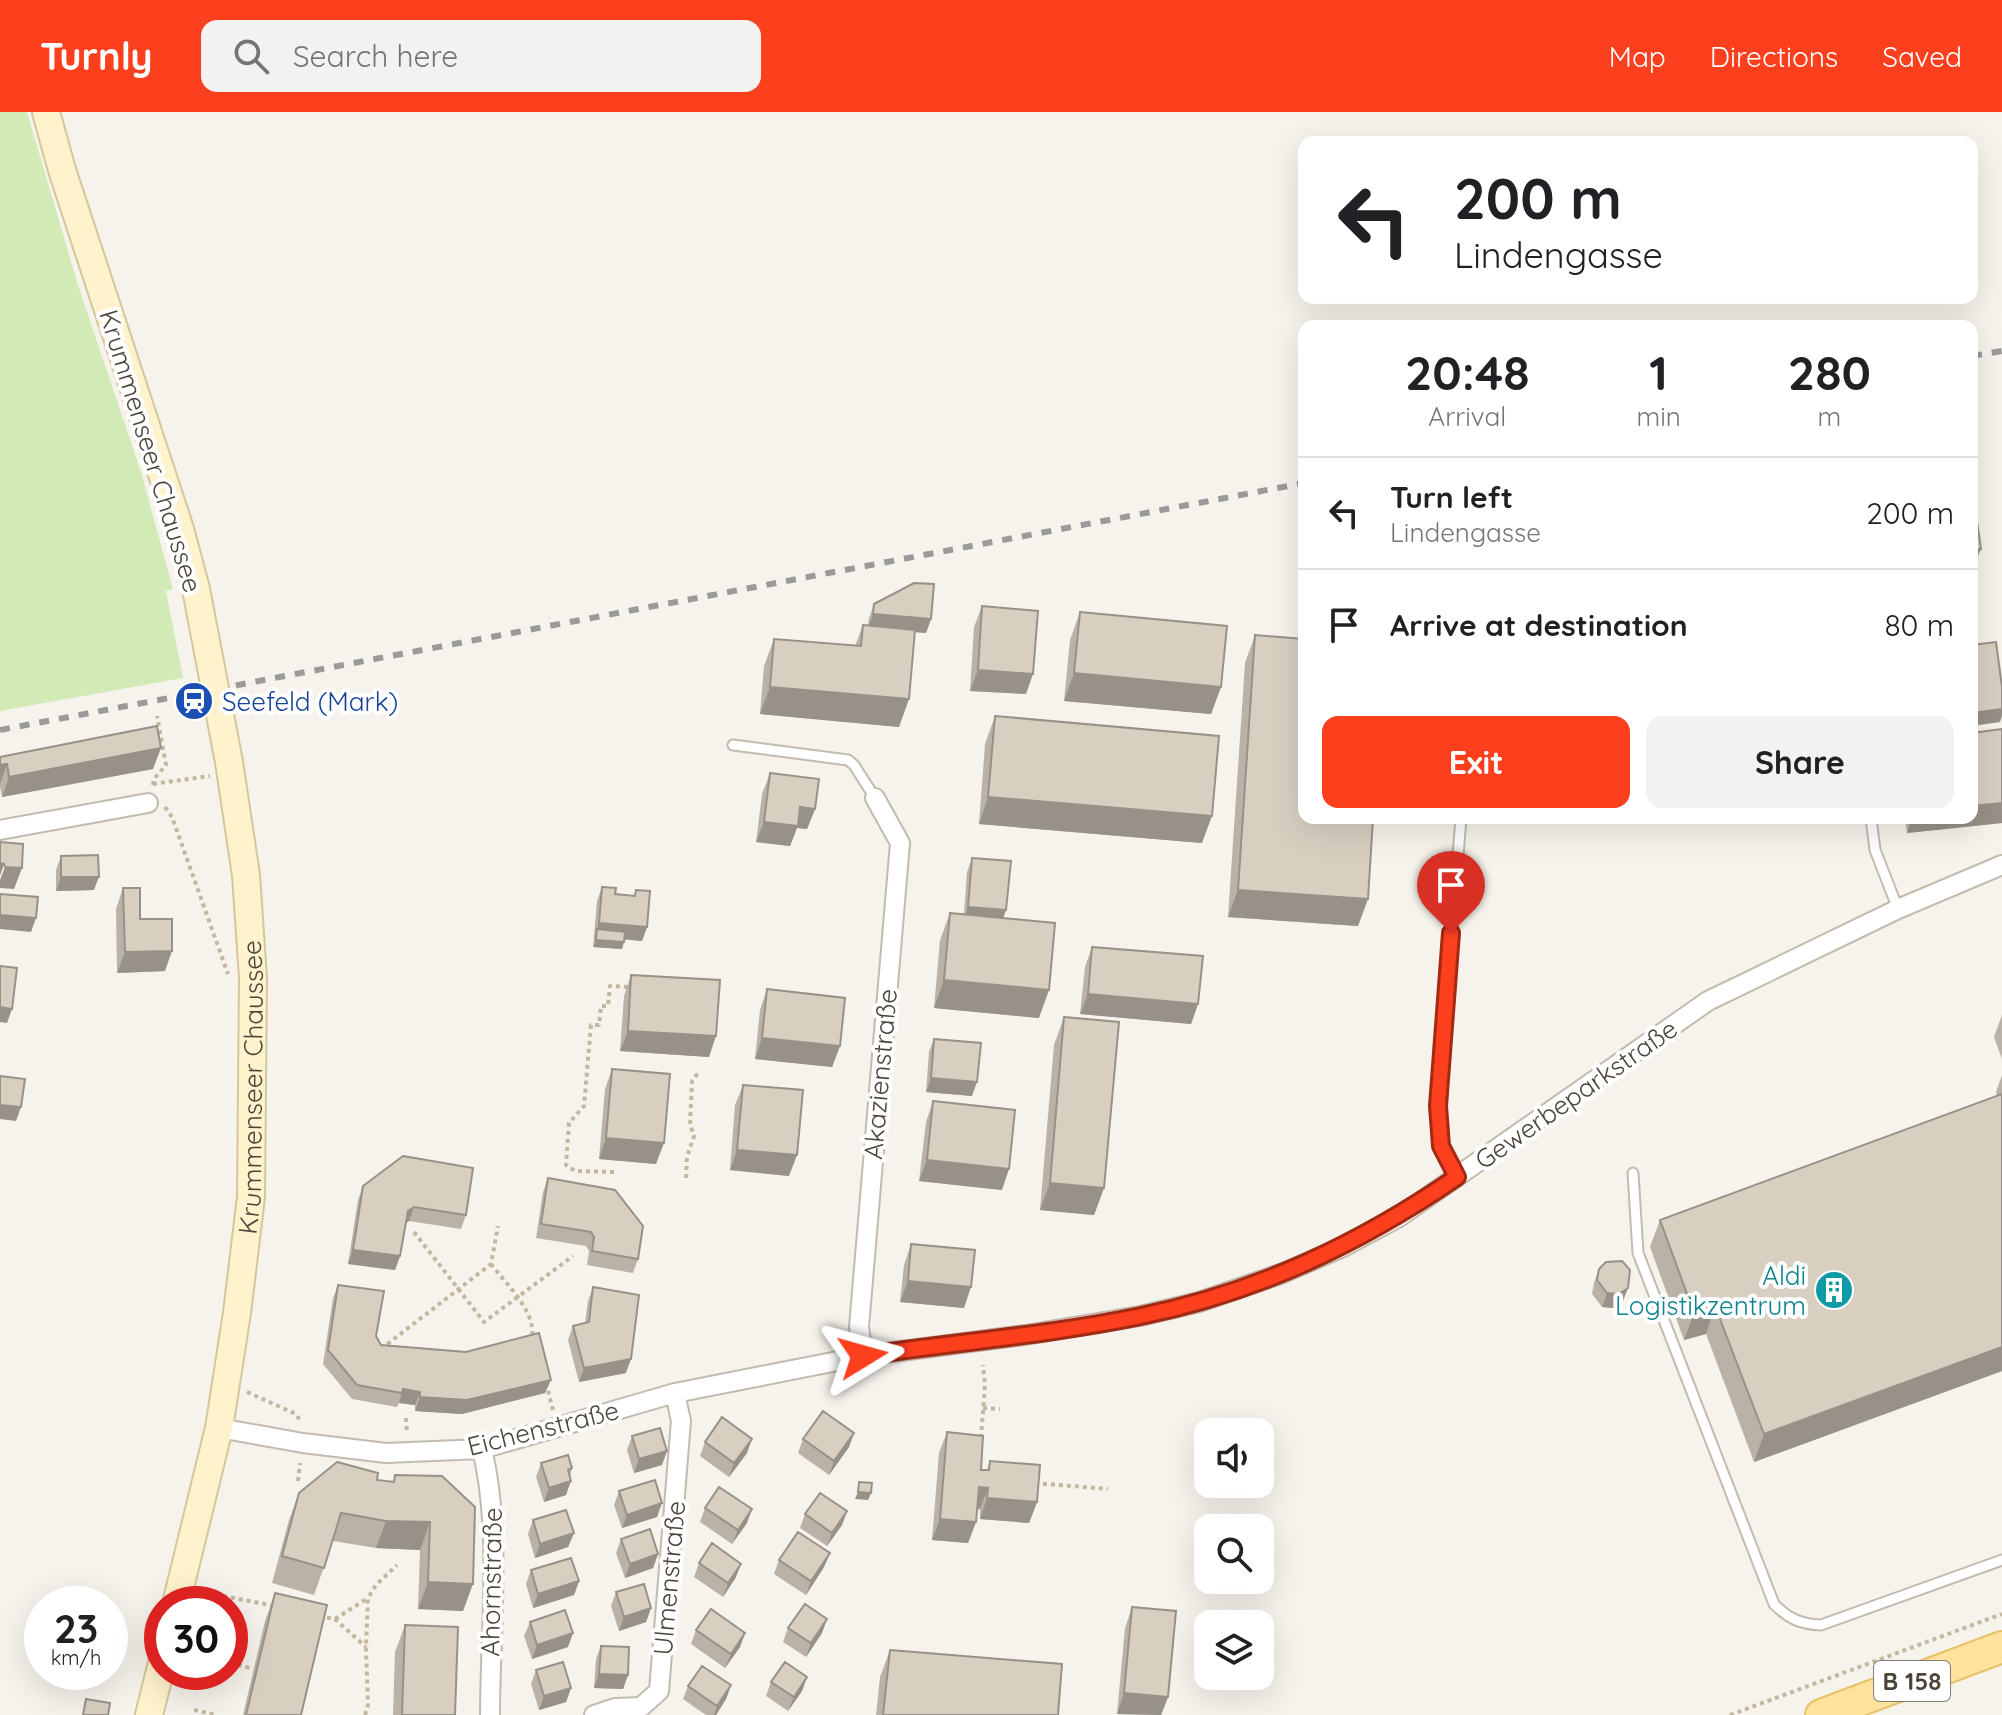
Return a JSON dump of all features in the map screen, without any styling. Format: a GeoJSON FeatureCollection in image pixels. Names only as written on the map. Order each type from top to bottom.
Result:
{"type":"FeatureCollection","features":[{"type":"Feature","properties":{"kind":"main road","name":"Krummenseer Chaussee"},"geometry":{"type":"LineString","coordinates":[[46,112],[180,529],[196,589],[223,768],[246,875],[253,978],[251,1197],[219,1428],[180,1586]]}},
{"type":"Feature","properties":{"kind":"main road","name":"B 158"},"geometry":{"type":"LineString","coordinates":[[1821,1715],[2002,1647]]}},
{"type":"Feature","properties":{"kind":"main road"},"geometry":{"type":"LineString","coordinates":[[149,1715],[155,1690]]}},
{"type":"Feature","properties":{"kind":"street","name":"Akazienstraße"},"geometry":{"type":"LineString","coordinates":[[863,1356],[859,1327],[900,843],[875,798]]}},
{"type":"Feature","properties":{"kind":"street"},"geometry":{"type":"LineString","coordinates":[[0,830],[148,803]]}},
{"type":"Feature","properties":{"kind":"street","name":"Gewerbeparkstraße"},"geometry":{"type":"LineString","coordinates":[[863,1356],[1140,1316],[1199,1302],[1283,1273],[1341,1248],[1399,1217],[1708,1001],[1898,909],[2002,865]]}},
{"type":"Feature","properties":{"kind":"street","name":"Eichenstraße"},"geometry":{"type":"LineString","coordinates":[[219,1428],[386,1453],[482,1449],[675,1393],[863,1356]]}},
{"type":"Feature","properties":{"kind":"street","name":"Ulmenstraße"},"geometry":{"type":"LineString","coordinates":[[594,1715],[615,1708],[641,1707],[659,1691],[681,1421],[675,1393]]}},
{"type":"Feature","properties":{"kind":"street","name":"Ahornstraße"},"geometry":{"type":"LineString","coordinates":[[482,1449],[492,1489],[490,1715]]}},
{"type":"Feature","properties":{"kind":"lane"},"geometry":{"type":"LineString","coordinates":[[733,745],[848,760],[875,798]]}},
{"type":"Feature","properties":{"kind":"lane"},"geometry":{"type":"LineString","coordinates":[[1457,1177],[1441,1146],[1438,1106],[1461,824]]}},
{"type":"Feature","properties":{"kind":"lane"},"geometry":{"type":"LineString","coordinates":[[1872,824],[1875,850],[1898,909]]}},
{"type":"Feature","properties":{"kind":"lane"},"geometry":{"type":"LineString","coordinates":[[1633,1173],[1638,1253],[1774,1604],[1787,1617],[1802,1624],[1821,1625],[2002,1560]]}},
{"type":"Feature","properties":{"kind":"path"},"geometry":{"type":"LineString","coordinates":[[157,716],[166,765],[154,779],[148,803],[164,805],[172,817],[223,964],[231,978]]}},
{"type":"Feature","properties":{"kind":"path"},"geometry":{"type":"LineString","coordinates":[[153,784],[223,768]]}},
{"type":"Feature","properties":{"kind":"path"},"geometry":{"type":"LineString","coordinates":[[614,1172],[575,1171],[566,1165],[569,1123],[584,1106],[591,1025],[599,1025],[601,1006],[608,1006],[610,986],[635,988]]}},
{"type":"Feature","properties":{"kind":"path"},"geometry":{"type":"LineString","coordinates":[[686,1178],[687,1157],[694,1136],[690,1124],[692,1081],[698,1073]]}},
{"type":"Feature","properties":{"kind":"path"},"geometry":{"type":"LineString","coordinates":[[380,1350],[491,1264],[498,1226]]}},
{"type":"Feature","properties":{"kind":"path"},"geometry":{"type":"LineString","coordinates":[[414,1232],[484,1322],[573,1256]]}},
{"type":"Feature","properties":{"kind":"path"},"geometry":{"type":"LineString","coordinates":[[491,1264],[529,1315],[533,1328],[531,1341]]}},
{"type":"Feature","properties":{"kind":"path"},"geometry":{"type":"LineString","coordinates":[[980,1450],[985,1385],[983,1365]]}},
{"type":"Feature","properties":{"kind":"path"},"geometry":{"type":"LineString","coordinates":[[543,1371],[556,1428]]}},
{"type":"Feature","properties":{"kind":"path"},"geometry":{"type":"LineString","coordinates":[[225,1388],[248,1393],[296,1414],[301,1422],[303,1443],[298,1481]]}},
{"type":"Feature","properties":{"kind":"path"},"geometry":{"type":"LineString","coordinates":[[983,1408],[1000,1409]]}},
{"type":"Feature","properties":{"kind":"path"},"geometry":{"type":"LineString","coordinates":[[1021,1482],[1108,1489]]}},
{"type":"Feature","properties":{"kind":"path"},"geometry":{"type":"LineString","coordinates":[[335,1619],[368,1598],[376,1585],[397,1565]]}},
{"type":"Feature","properties":{"kind":"path"},"geometry":{"type":"LineString","coordinates":[[365,1715],[368,1705],[368,1598]]}},
{"type":"Feature","properties":{"kind":"path"},"geometry":{"type":"LineString","coordinates":[[248,1601],[288,1609]]}},
{"type":"Feature","properties":{"kind":"path"},"geometry":{"type":"LineString","coordinates":[[1730,1715],[2002,1614]]}},
{"type":"Feature","properties":{"kind":"path"},"geometry":{"type":"LineString","coordinates":[[319,1616],[335,1619],[366,1647]]}},
{"type":"Feature","properties":{"kind":"path"},"geometry":{"type":"LineString","coordinates":[[194,1710],[216,1715]]}},
{"type":"Feature","properties":{"kind":"green space"},"geometry":{"type":"Polygon","coordinates":[[[0,112],[27,112],[78,285],[141,472],[173,589],[166,591],[183,678],[0,711],[0,112]]]}},
{"type":"Feature","properties":{"kind":"building"},"geometry":{"type":"Polygon","coordinates":[[[914,583],[934,584],[931,619],[873,614],[874,604],[914,583]]]}},
{"type":"Feature","properties":{"kind":"building"},"geometry":{"type":"Polygon","coordinates":[[[982,606],[1038,611],[1033,674],[978,670],[982,606]]]}},
{"type":"Feature","properties":{"kind":"building"},"geometry":{"type":"Polygon","coordinates":[[[1080,612],[1227,626],[1221,687],[1074,673],[1080,612]]]}},
{"type":"Feature","properties":{"kind":"building"},"geometry":{"type":"Polygon","coordinates":[[[863,625],[915,630],[909,699],[770,687],[774,639],[861,646],[863,625]]]}},
{"type":"Feature","properties":{"kind":"building"},"geometry":{"type":"Polygon","coordinates":[[[1255,635],[1298,639],[1298,824],[1373,824],[1368,899],[1238,890],[1255,635]]]}},
{"type":"Feature","properties":{"kind":"building"},"geometry":{"type":"Polygon","coordinates":[[[1996,642],[2002,709],[1978,712],[1978,644],[1996,642]]]}},
{"type":"Feature","properties":{"kind":"building"},"geometry":{"type":"Polygon","coordinates":[[[995,716],[1219,736],[1212,816],[988,797],[995,716]]]}},
{"type":"Feature","properties":{"kind":"building"},"geometry":{"type":"Polygon","coordinates":[[[157,726],[161,748],[9,777],[7,764],[0,765],[0,757],[157,726]]]}},
{"type":"Feature","properties":{"kind":"building"},"geometry":{"type":"Polygon","coordinates":[[[2002,729],[2002,803],[1978,805],[1978,732],[2002,729]]]}},
{"type":"Feature","properties":{"kind":"building"},"geometry":{"type":"Polygon","coordinates":[[[770,773],[819,779],[815,809],[800,807],[798,826],[764,822],[770,773]]]}},
{"type":"Feature","properties":{"kind":"building"},"geometry":{"type":"Polygon","coordinates":[[[0,842],[23,844],[22,868],[5,867],[0,863],[0,842]]]}},
{"type":"Feature","properties":{"kind":"building"},"geometry":{"type":"Polygon","coordinates":[[[98,855],[99,877],[61,877],[61,856],[98,855]]]}},
{"type":"Feature","properties":{"kind":"building"},"geometry":{"type":"Polygon","coordinates":[[[972,858],[1011,861],[1006,910],[968,907],[972,858]]]}},
{"type":"Feature","properties":{"kind":"building"},"geometry":{"type":"Polygon","coordinates":[[[602,887],[616,888],[615,894],[635,896],[636,890],[650,891],[647,927],[599,923],[602,887]]]}},
{"type":"Feature","properties":{"kind":"building"},"geometry":{"type":"Polygon","coordinates":[[[123,888],[140,888],[140,919],[172,919],[172,951],[125,952],[123,888]]]}},
{"type":"Feature","properties":{"kind":"building"},"geometry":{"type":"Polygon","coordinates":[[[0,894],[38,897],[36,918],[0,915],[0,894]]]}},
{"type":"Feature","properties":{"kind":"building"},"geometry":{"type":"Polygon","coordinates":[[[950,913],[1055,923],[1049,990],[944,980],[950,913]]]}},
{"type":"Feature","properties":{"kind":"building"},"geometry":{"type":"Polygon","coordinates":[[[597,929],[625,932],[624,942],[596,940],[597,929]]]}},
{"type":"Feature","properties":{"kind":"building"},"geometry":{"type":"Polygon","coordinates":[[[1092,947],[1203,956],[1198,1004],[1088,994],[1092,947]]]}},
{"type":"Feature","properties":{"kind":"building"},"geometry":{"type":"Polygon","coordinates":[[[0,966],[17,968],[12,1009],[0,1007],[0,966]]]}},
{"type":"Feature","properties":{"kind":"building"},"geometry":{"type":"Polygon","coordinates":[[[631,975],[720,980],[716,1036],[628,1031],[631,975]]]}},
{"type":"Feature","properties":{"kind":"building"},"geometry":{"type":"Polygon","coordinates":[[[767,989],[845,998],[840,1046],[762,1038],[767,989]]]}},
{"type":"Feature","properties":{"kind":"building"},"geometry":{"type":"Polygon","coordinates":[[[1064,1017],[1119,1022],[1104,1188],[1050,1183],[1064,1017]]]}},
{"type":"Feature","properties":{"kind":"building"},"geometry":{"type":"Polygon","coordinates":[[[934,1039],[981,1043],[977,1082],[931,1078],[934,1039]]]}},
{"type":"Feature","properties":{"kind":"building"},"geometry":{"type":"Polygon","coordinates":[[[612,1069],[670,1074],[664,1143],[606,1138],[612,1069]]]}},
{"type":"Feature","properties":{"kind":"building"},"geometry":{"type":"Polygon","coordinates":[[[0,1076],[25,1079],[21,1107],[0,1105],[0,1076]]]}},
{"type":"Feature","properties":{"kind":"building"},"geometry":{"type":"Polygon","coordinates":[[[743,1085],[803,1090],[797,1155],[737,1150],[743,1085]]]}},
{"type":"Feature","properties":{"kind":"building","name":"Aldi Logistikzentrum"},"geometry":{"type":"Polygon","coordinates":[[[2002,1094],[2002,1347],[1764,1434],[1715,1306],[1694,1313],[1660,1220],[2002,1094]]]}},
{"type":"Feature","properties":{"kind":"building"},"geometry":{"type":"Polygon","coordinates":[[[933,1101],[1015,1110],[1009,1169],[927,1160],[933,1101]]]}},
{"type":"Feature","properties":{"kind":"building"},"geometry":{"type":"Polygon","coordinates":[[[403,1156],[473,1168],[466,1215],[414,1207],[408,1211],[400,1256],[353,1250],[363,1186],[403,1156]]]}},
{"type":"Feature","properties":{"kind":"building"},"geometry":{"type":"Polygon","coordinates":[[[548,1178],[615,1190],[643,1226],[638,1259],[592,1251],[594,1237],[591,1232],[541,1224],[548,1178]]]}},
{"type":"Feature","properties":{"kind":"building"},"geometry":{"type":"Polygon","coordinates":[[[911,1244],[975,1250],[971,1287],[908,1281],[911,1244]]]}},
{"type":"Feature","properties":{"kind":"building"},"geometry":{"type":"Polygon","coordinates":[[[1622,1261],[1630,1270],[1628,1288],[1619,1294],[1607,1293],[1597,1280],[1599,1269],[1606,1262],[1622,1261]]]}},
{"type":"Feature","properties":{"kind":"building"},"geometry":{"type":"Polygon","coordinates":[[[338,1285],[384,1291],[376,1336],[381,1345],[466,1352],[539,1333],[551,1380],[467,1400],[420,1397],[420,1392],[403,1389],[402,1393],[357,1385],[328,1350],[338,1285]]]}},
{"type":"Feature","properties":{"kind":"building"},"geometry":{"type":"Polygon","coordinates":[[[593,1287],[639,1295],[631,1359],[584,1368],[573,1326],[589,1322],[593,1287]]]}},
{"type":"Feature","properties":{"kind":"building"},"geometry":{"type":"Polygon","coordinates":[[[823,1411],[854,1433],[834,1461],[803,1439],[823,1411]]]}},
{"type":"Feature","properties":{"kind":"building"},"geometry":{"type":"Polygon","coordinates":[[[722,1417],[752,1439],[734,1463],[705,1442],[722,1417]]]}},
{"type":"Feature","properties":{"kind":"building"},"geometry":{"type":"Polygon","coordinates":[[[660,1428],[667,1451],[639,1459],[632,1436],[660,1428]]]}},
{"type":"Feature","properties":{"kind":"building"},"geometry":{"type":"Polygon","coordinates":[[[947,1432],[983,1436],[981,1470],[989,1470],[990,1461],[1040,1465],[1037,1502],[987,1498],[988,1488],[979,1487],[976,1522],[940,1519],[947,1432]]]}},
{"type":"Feature","properties":{"kind":"building"},"geometry":{"type":"Polygon","coordinates":[[[568,1455],[572,1468],[568,1470],[571,1481],[549,1488],[541,1463],[568,1455]]]}},
{"type":"Feature","properties":{"kind":"building"},"geometry":{"type":"Polygon","coordinates":[[[337,1462],[378,1473],[377,1480],[394,1482],[395,1475],[442,1476],[475,1507],[473,1584],[428,1582],[430,1522],[386,1521],[341,1513],[324,1568],[282,1556],[299,1493],[337,1462]]]}},
{"type":"Feature","properties":{"kind":"building"},"geometry":{"type":"Polygon","coordinates":[[[655,1480],[662,1503],[627,1515],[619,1491],[655,1480]]]}},
{"type":"Feature","properties":{"kind":"building"},"geometry":{"type":"Polygon","coordinates":[[[859,1482],[872,1483],[871,1493],[858,1492],[859,1482]]]}},
{"type":"Feature","properties":{"kind":"building"},"geometry":{"type":"Polygon","coordinates":[[[719,1487],[752,1509],[738,1530],[705,1508],[719,1487]]]}},
{"type":"Feature","properties":{"kind":"building"},"geometry":{"type":"Polygon","coordinates":[[[820,1493],[847,1511],[832,1533],[805,1514],[820,1493]]]}},
{"type":"Feature","properties":{"kind":"building"},"geometry":{"type":"Polygon","coordinates":[[[566,1510],[574,1533],[540,1544],[533,1520],[566,1510]]]}},
{"type":"Feature","properties":{"kind":"building"},"geometry":{"type":"Polygon","coordinates":[[[650,1529],[658,1554],[630,1564],[621,1539],[650,1529]]]}},
{"type":"Feature","properties":{"kind":"building"},"geometry":{"type":"Polygon","coordinates":[[[798,1532],[830,1553],[811,1581],[779,1560],[798,1532]]]}},
{"type":"Feature","properties":{"kind":"building"},"geometry":{"type":"Polygon","coordinates":[[[712,1543],[741,1564],[728,1583],[699,1563],[712,1543]]]}},
{"type":"Feature","properties":{"kind":"building"},"geometry":{"type":"Polygon","coordinates":[[[571,1558],[579,1581],[538,1594],[531,1570],[571,1558]]]}},
{"type":"Feature","properties":{"kind":"building"},"geometry":{"type":"Polygon","coordinates":[[[644,1584],[651,1608],[624,1617],[616,1592],[644,1584]]]}},
{"type":"Feature","properties":{"kind":"building"},"geometry":{"type":"Polygon","coordinates":[[[275,1593],[327,1605],[301,1715],[246,1715],[275,1593]]]}},
{"type":"Feature","properties":{"kind":"building"},"geometry":{"type":"Polygon","coordinates":[[[805,1604],[827,1619],[811,1643],[788,1628],[805,1604]]]}},
{"type":"Feature","properties":{"kind":"building"},"geometry":{"type":"Polygon","coordinates":[[[1132,1607],[1176,1611],[1168,1697],[1124,1693],[1132,1607]]]}},
{"type":"Feature","properties":{"kind":"building"},"geometry":{"type":"Polygon","coordinates":[[[711,1609],[745,1633],[731,1654],[696,1630],[711,1609]]]}},
{"type":"Feature","properties":{"kind":"building"},"geometry":{"type":"Polygon","coordinates":[[[565,1610],[573,1633],[537,1645],[530,1622],[565,1610]]]}},
{"type":"Feature","properties":{"kind":"building"},"geometry":{"type":"Polygon","coordinates":[[[405,1625],[458,1627],[455,1715],[402,1715],[405,1625]]]}},
{"type":"Feature","properties":{"kind":"building"},"geometry":{"type":"Polygon","coordinates":[[[601,1646],[629,1647],[628,1675],[599,1674],[601,1646]]]}},
{"type":"Feature","properties":{"kind":"building"},"geometry":{"type":"Polygon","coordinates":[[[890,1650],[1062,1664],[1058,1715],[883,1715],[890,1650]]]}},
{"type":"Feature","properties":{"kind":"building"},"geometry":{"type":"Polygon","coordinates":[[[563,1662],[571,1688],[544,1696],[536,1670],[563,1662]]]}},
{"type":"Feature","properties":{"kind":"building"},"geometry":{"type":"Polygon","coordinates":[[[785,1662],[807,1677],[794,1697],[771,1682],[785,1662]]]}},
{"type":"Feature","properties":{"kind":"building"},"geometry":{"type":"Polygon","coordinates":[[[702,1666],[731,1685],[717,1706],[688,1686],[702,1666]]]}},
{"type":"Feature","properties":{"kind":"building"},"geometry":{"type":"Polygon","coordinates":[[[86,1699],[110,1703],[108,1715],[83,1715],[86,1699]]]}},
{"type":"Feature","properties":{"kind":"railway"},"geometry":{"type":"LineString","coordinates":[[1978,355],[2002,351]]}},
{"type":"Feature","properties":{"kind":"railway"},"geometry":{"type":"LineString","coordinates":[[0,730],[1298,484]]}},
{"type":"Feature","properties":{"kind":"place","name":"Seefeld (Mark)"},"geometry":{"type":"Point","coordinates":[194,701]}},
{"type":"Feature","properties":{"kind":"place","name":"Aldi Logistikzentrum"},"geometry":{"type":"Point","coordinates":[1834,1290]}},
{"type":"Feature","properties":{"kind":"route"},"geometry":{"type":"LineString","coordinates":[[863,1356],[1025,1335],[1140,1316],[1199,1302],[1283,1273],[1341,1248],[1399,1217],[1457,1177],[1441,1146],[1438,1106],[1451,933]]}}]}
